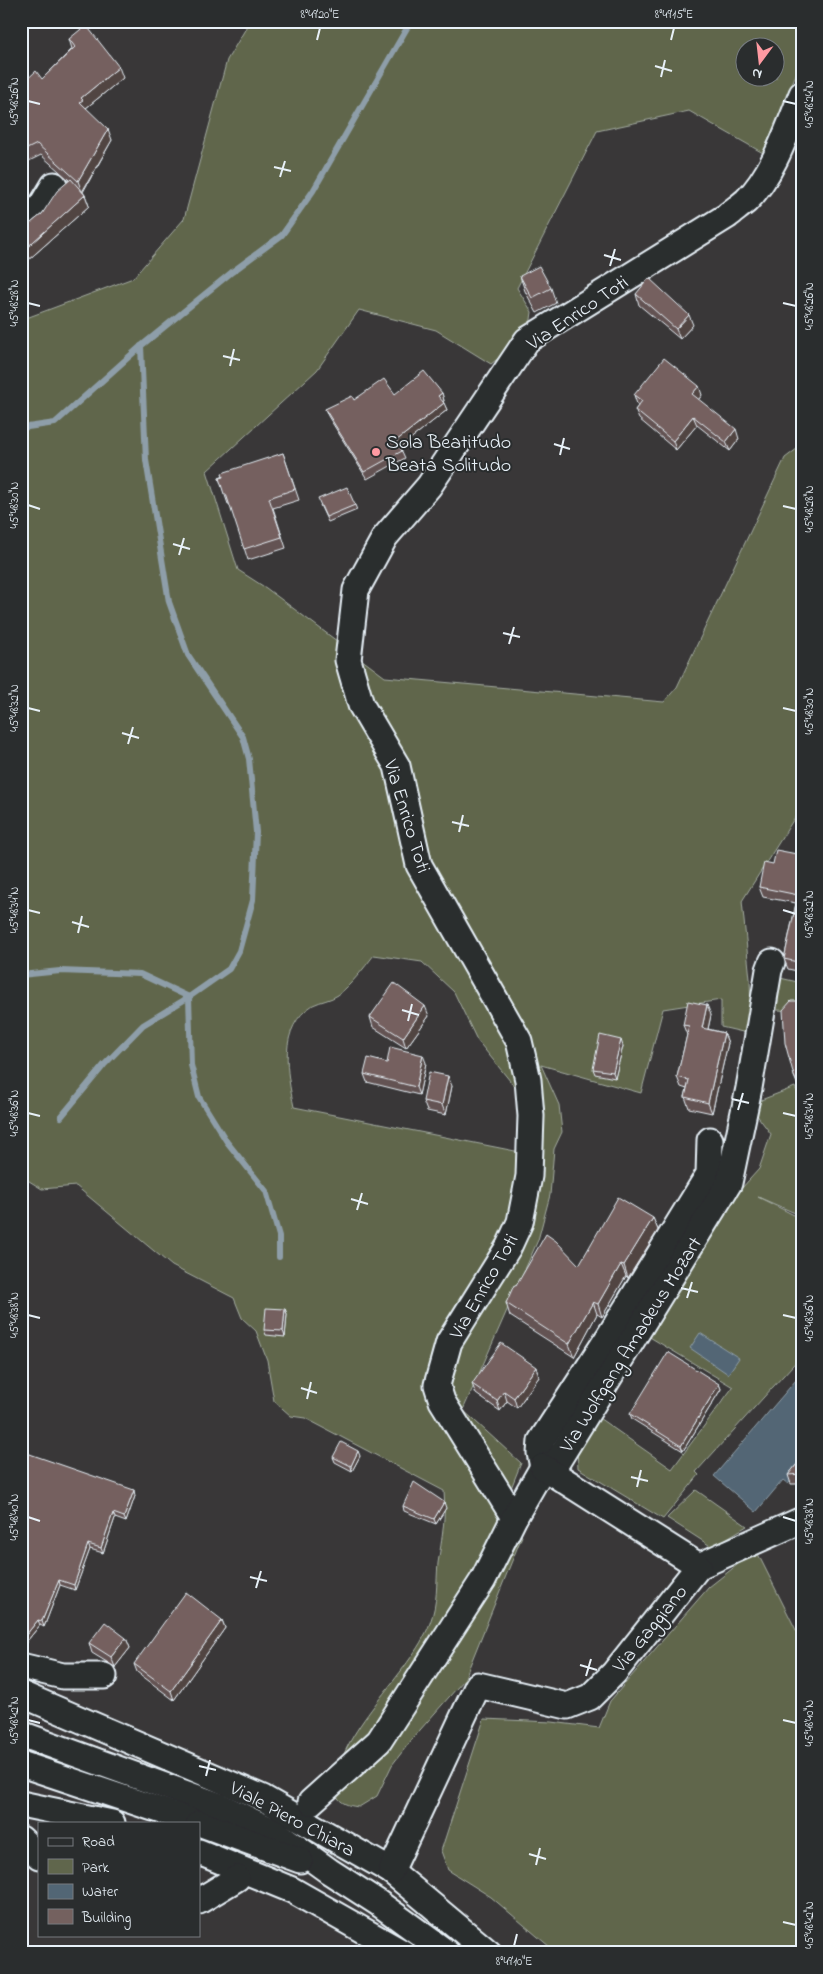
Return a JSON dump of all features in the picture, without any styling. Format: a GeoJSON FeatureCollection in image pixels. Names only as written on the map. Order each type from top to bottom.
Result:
{"type":"FeatureCollection","features":[{"type":"Feature","properties":{"kind":"street","name":"Via Enrico Toti"},"geometry":{"type":"LineString","coordinates":[[515,1516],[510,1511],[447,1409],[437,1385],[449,1342],[509,1246],[520,1222],[529,1176],[531,1116],[528,1080],[519,1040],[419,865],[397,766],[360,705],[348,660],[356,590],[385,537],[429,486],[527,340],[727,216],[746,201],[764,178],[784,141],[802,94]]}},
{"type":"Feature","properties":{"kind":"street"},"geometry":{"type":"LineString","coordinates":[[21,226],[37,213],[54,185]]}},
{"type":"Feature","properties":{"kind":"street","name":"Via Wolfgang Amadeus Mozart"},"geometry":{"type":"LineString","coordinates":[[311,1802],[378,1741],[483,1580],[542,1467],[556,1462],[729,1183],[772,962]]}},
{"type":"Feature","properties":{"kind":"street"},"geometry":{"type":"LineString","coordinates":[[542,1467],[541,1441],[608,1338],[710,1174],[710,1140]]}},
{"type":"Feature","properties":{"kind":"street","name":"Via Gaggiano"},"geometry":{"type":"LineString","coordinates":[[391,1872],[478,1685],[568,1706],[590,1697],[614,1673],[699,1566],[542,1467]]}},
{"type":"Feature","properties":{"kind":"street"},"geometry":{"type":"LineString","coordinates":[[699,1566],[802,1520]]}},
{"type":"Feature","properties":{"kind":"street"},"geometry":{"type":"LineString","coordinates":[[21,1666],[63,1676],[104,1676]]}},
{"type":"Feature","properties":{"kind":"street","name":"Viale Piero Chiara"},"geometry":{"type":"LineString","coordinates":[[21,1694],[263,1798],[391,1872],[490,1953]]}},
{"type":"Feature","properties":{"kind":"street","name":"Viale Piero Chiara"},"geometry":{"type":"LineString","coordinates":[[21,1734],[220,1806],[275,1832],[447,1953]]}},
{"type":"Feature","properties":{"kind":"street","name":"Viale Piero Chiara"},"geometry":{"type":"LineString","coordinates":[[21,1764],[195,1822]]}},
{"type":"Feature","properties":{"kind":"street"},"geometry":{"type":"LineString","coordinates":[[21,1804],[107,1822]]}},
{"type":"Feature","properties":{"kind":"street","name":"Viale Piero Chiara"},"geometry":{"type":"LineString","coordinates":[[200,1824],[330,1871]]}},
{"type":"Feature","properties":{"kind":"street"},"geometry":{"type":"LineString","coordinates":[[21,1839],[38,1855]]}},
{"type":"Feature","properties":{"kind":"street"},"geometry":{"type":"LineString","coordinates":[[200,1852],[292,1890],[403,1953]]}},
{"type":"Feature","properties":{"kind":"street"},"geometry":{"type":"LineString","coordinates":[[200,1900],[237,1878]]}},
{"type":"Feature","properties":{"kind":"street"},"geometry":{"type":"LineString","coordinates":[[292,1890],[371,1953]]}},
{"type":"Feature","properties":{"kind":"green space"},"geometry":{"type":"Polygon","coordinates":[[[245,21],[802,21],[802,60],[763,153],[689,111],[597,131],[517,288],[532,312],[529,334],[491,364],[436,330],[359,310],[317,370],[207,471],[238,570],[266,588],[385,677],[664,702],[677,687],[785,458],[802,445],[802,806],[742,901],[750,979],[751,1015],[747,1033],[721,1027],[721,1000],[663,1009],[641,1093],[541,1065],[559,1105],[562,1132],[554,1149],[550,1195],[538,1240],[463,1410],[521,1463],[500,1516],[522,1536],[464,1680],[392,1765],[377,1796],[359,1807],[345,1804],[337,1797],[339,1767],[360,1725],[421,1642],[430,1623],[436,1601],[438,1563],[444,1518],[444,1491],[305,1418],[291,1416],[274,1401],[267,1360],[256,1331],[242,1318],[234,1298],[172,1266],[76,1186],[42,1189],[21,1176],[21,320],[133,278],[184,219],[227,60],[246,28],[245,21]],[[374,955],[343,991],[332,998],[313,1005],[302,1014],[294,1025],[289,1038],[287,1052],[287,1066],[294,1107],[525,1153],[523,1097],[477,1040],[454,992],[422,962],[374,955]]]}},
{"type":"Feature","properties":{"kind":"green space"},"geometry":{"type":"Polygon","coordinates":[[[780,978],[802,983],[802,1011],[777,1010],[780,978]]]}},
{"type":"Feature","properties":{"kind":"green space"},"geometry":{"type":"Polygon","coordinates":[[[795,1087],[802,1103],[802,1216],[758,1197],[802,1219],[802,1355],[696,1472],[699,1475],[663,1519],[578,1468],[577,1447],[596,1416],[672,1469],[733,1387],[648,1336],[741,1189],[759,1169],[771,1134],[756,1114],[761,1100],[795,1087]]]}},
{"type":"Feature","properties":{"kind":"green space"},"geometry":{"type":"Polygon","coordinates":[[[696,1490],[747,1526],[712,1547],[667,1518],[696,1490]]]}},
{"type":"Feature","properties":{"kind":"green space"},"geometry":{"type":"Polygon","coordinates":[[[756,1550],[802,1642],[802,1953],[557,1953],[491,1897],[448,1870],[441,1851],[484,1719],[552,1722],[599,1728],[610,1701],[709,1587],[756,1550]]]}},
{"type":"Feature","properties":{"kind":"water"},"geometry":{"type":"Polygon","coordinates":[[[700,1333],[739,1358],[728,1374],[690,1348],[700,1333]]]}},
{"type":"Feature","properties":{"kind":"water"},"geometry":{"type":"Polygon","coordinates":[[[802,1373],[802,1467],[788,1484],[783,1480],[756,1512],[714,1476],[802,1373]]]}},
{"type":"Feature","properties":{"kind":"building"},"geometry":{"type":"Polygon","coordinates":[[[86,25],[119,67],[81,98],[83,100],[80,102],[108,129],[78,181],[37,144],[21,152],[21,106],[25,104],[21,99],[21,85],[36,71],[42,79],[75,47],[69,39],[86,25]]]}},
{"type":"Feature","properties":{"kind":"building"},"geometry":{"type":"Polygon","coordinates":[[[71,179],[85,195],[23,251],[21,250],[21,229],[42,214],[57,191],[71,179]]]}},
{"type":"Feature","properties":{"kind":"building"},"geometry":{"type":"Polygon","coordinates":[[[539,266],[551,288],[532,298],[520,276],[539,266]]]}},
{"type":"Feature","properties":{"kind":"building"},"geometry":{"type":"Polygon","coordinates":[[[649,278],[689,315],[676,329],[636,294],[649,278]]]}},
{"type":"Feature","properties":{"kind":"building"},"geometry":{"type":"Polygon","coordinates":[[[664,358],[699,386],[692,394],[736,429],[726,442],[693,416],[673,441],[635,410],[642,401],[634,395],[664,358]]]}},
{"type":"Feature","properties":{"kind":"building"},"geometry":{"type":"Polygon","coordinates":[[[424,371],[442,393],[438,396],[444,403],[396,441],[402,451],[364,472],[325,409],[352,396],[354,400],[384,379],[395,394],[424,371]]]}},
{"type":"Feature","properties":{"kind":"building"},"geometry":{"type":"Polygon","coordinates":[[[283,453],[295,489],[269,498],[282,537],[244,549],[219,478],[223,477],[222,473],[283,453]]]}},
{"type":"Feature","properties":{"kind":"building"},"geometry":{"type":"Polygon","coordinates":[[[347,487],[355,505],[326,517],[318,499],[347,487]]]}},
{"type":"Feature","properties":{"kind":"building"},"geometry":{"type":"Polygon","coordinates":[[[776,850],[802,855],[802,963],[784,959],[798,895],[759,887],[764,862],[773,864],[776,850]]]}},
{"type":"Feature","properties":{"kind":"building"},"geometry":{"type":"Polygon","coordinates":[[[394,983],[425,1006],[403,1038],[370,1017],[394,983]]]}},
{"type":"Feature","properties":{"kind":"building"},"geometry":{"type":"Polygon","coordinates":[[[688,1001],[707,1005],[702,1028],[724,1033],[708,1103],[685,1097],[689,1080],[677,1077],[689,1026],[683,1025],[688,1001]]]}},
{"type":"Feature","properties":{"kind":"building"},"geometry":{"type":"Polygon","coordinates":[[[791,1001],[802,1001],[802,1092],[794,1076],[785,1043],[783,1010],[791,1001]]]}},
{"type":"Feature","properties":{"kind":"building"},"geometry":{"type":"Polygon","coordinates":[[[600,1035],[621,1040],[613,1072],[593,1069],[600,1035]]]}},
{"type":"Feature","properties":{"kind":"building"},"geometry":{"type":"Polygon","coordinates":[[[390,1047],[423,1055],[416,1087],[364,1074],[368,1058],[387,1063],[390,1047]]]}},
{"type":"Feature","properties":{"kind":"building"},"geometry":{"type":"Polygon","coordinates":[[[429,1072],[448,1076],[442,1105],[423,1101],[429,1072]]]}},
{"type":"Feature","properties":{"kind":"building"},"geometry":{"type":"Polygon","coordinates":[[[618,1197],[653,1218],[624,1265],[621,1264],[598,1304],[593,1302],[569,1344],[506,1303],[514,1285],[516,1286],[546,1234],[556,1241],[579,1265],[618,1197]]]}},
{"type":"Feature","properties":{"kind":"building"},"geometry":{"type":"Polygon","coordinates":[[[266,1308],[285,1309],[283,1331],[264,1330],[266,1308]]]}},
{"type":"Feature","properties":{"kind":"building"},"geometry":{"type":"Polygon","coordinates":[[[501,1343],[536,1367],[514,1398],[504,1391],[497,1401],[472,1384],[501,1343]]]}},
{"type":"Feature","properties":{"kind":"building"},"geometry":{"type":"Polygon","coordinates":[[[668,1352],[719,1384],[681,1446],[630,1414],[668,1352]]]}},
{"type":"Feature","properties":{"kind":"building"},"geometry":{"type":"Polygon","coordinates":[[[341,1442],[358,1451],[351,1466],[333,1457],[341,1442]]]}},
{"type":"Feature","properties":{"kind":"building"},"geometry":{"type":"Polygon","coordinates":[[[21,1451],[134,1490],[124,1517],[113,1513],[101,1548],[88,1544],[74,1585],[59,1580],[42,1621],[38,1620],[22,1640],[21,1451]]]}},
{"type":"Feature","properties":{"kind":"building"},"geometry":{"type":"Polygon","coordinates":[[[802,1458],[802,1474],[788,1475],[802,1458]]]}},
{"type":"Feature","properties":{"kind":"building"},"geometry":{"type":"Polygon","coordinates":[[[414,1482],[444,1502],[434,1519],[403,1506],[414,1482]]]}},
{"type":"Feature","properties":{"kind":"building"},"geometry":{"type":"Polygon","coordinates":[[[186,1592],[222,1620],[171,1691],[134,1664],[186,1592]]]}},
{"type":"Feature","properties":{"kind":"building"},"geometry":{"type":"Polygon","coordinates":[[[105,1622],[126,1638],[111,1657],[89,1643],[105,1622]]]}},
{"type":"Feature","properties":{"kind":"waterway"},"geometry":{"type":"LineString","coordinates":[[21,428],[55,423],[141,346],[232,272],[282,235],[313,191],[411,21]]}},
{"type":"Feature","properties":{"kind":"waterway"},"geometry":{"type":"LineString","coordinates":[[61,1117],[104,1065],[143,1025],[189,997],[229,969],[239,951],[253,900],[256,832],[249,759],[243,737],[188,655],[169,602],[146,460],[141,346]]}},
{"type":"Feature","properties":{"kind":"waterway"},"geometry":{"type":"LineString","coordinates":[[21,975],[60,971],[140,974],[189,997],[191,1065],[199,1097],[227,1142],[266,1191],[279,1236],[279,1257]]}},
{"type":"Feature","properties":{"kind":"place","name":"Sola Beatitudo Beata Solitudo"},"geometry":{"type":"Point","coordinates":[376,452]}}]}
